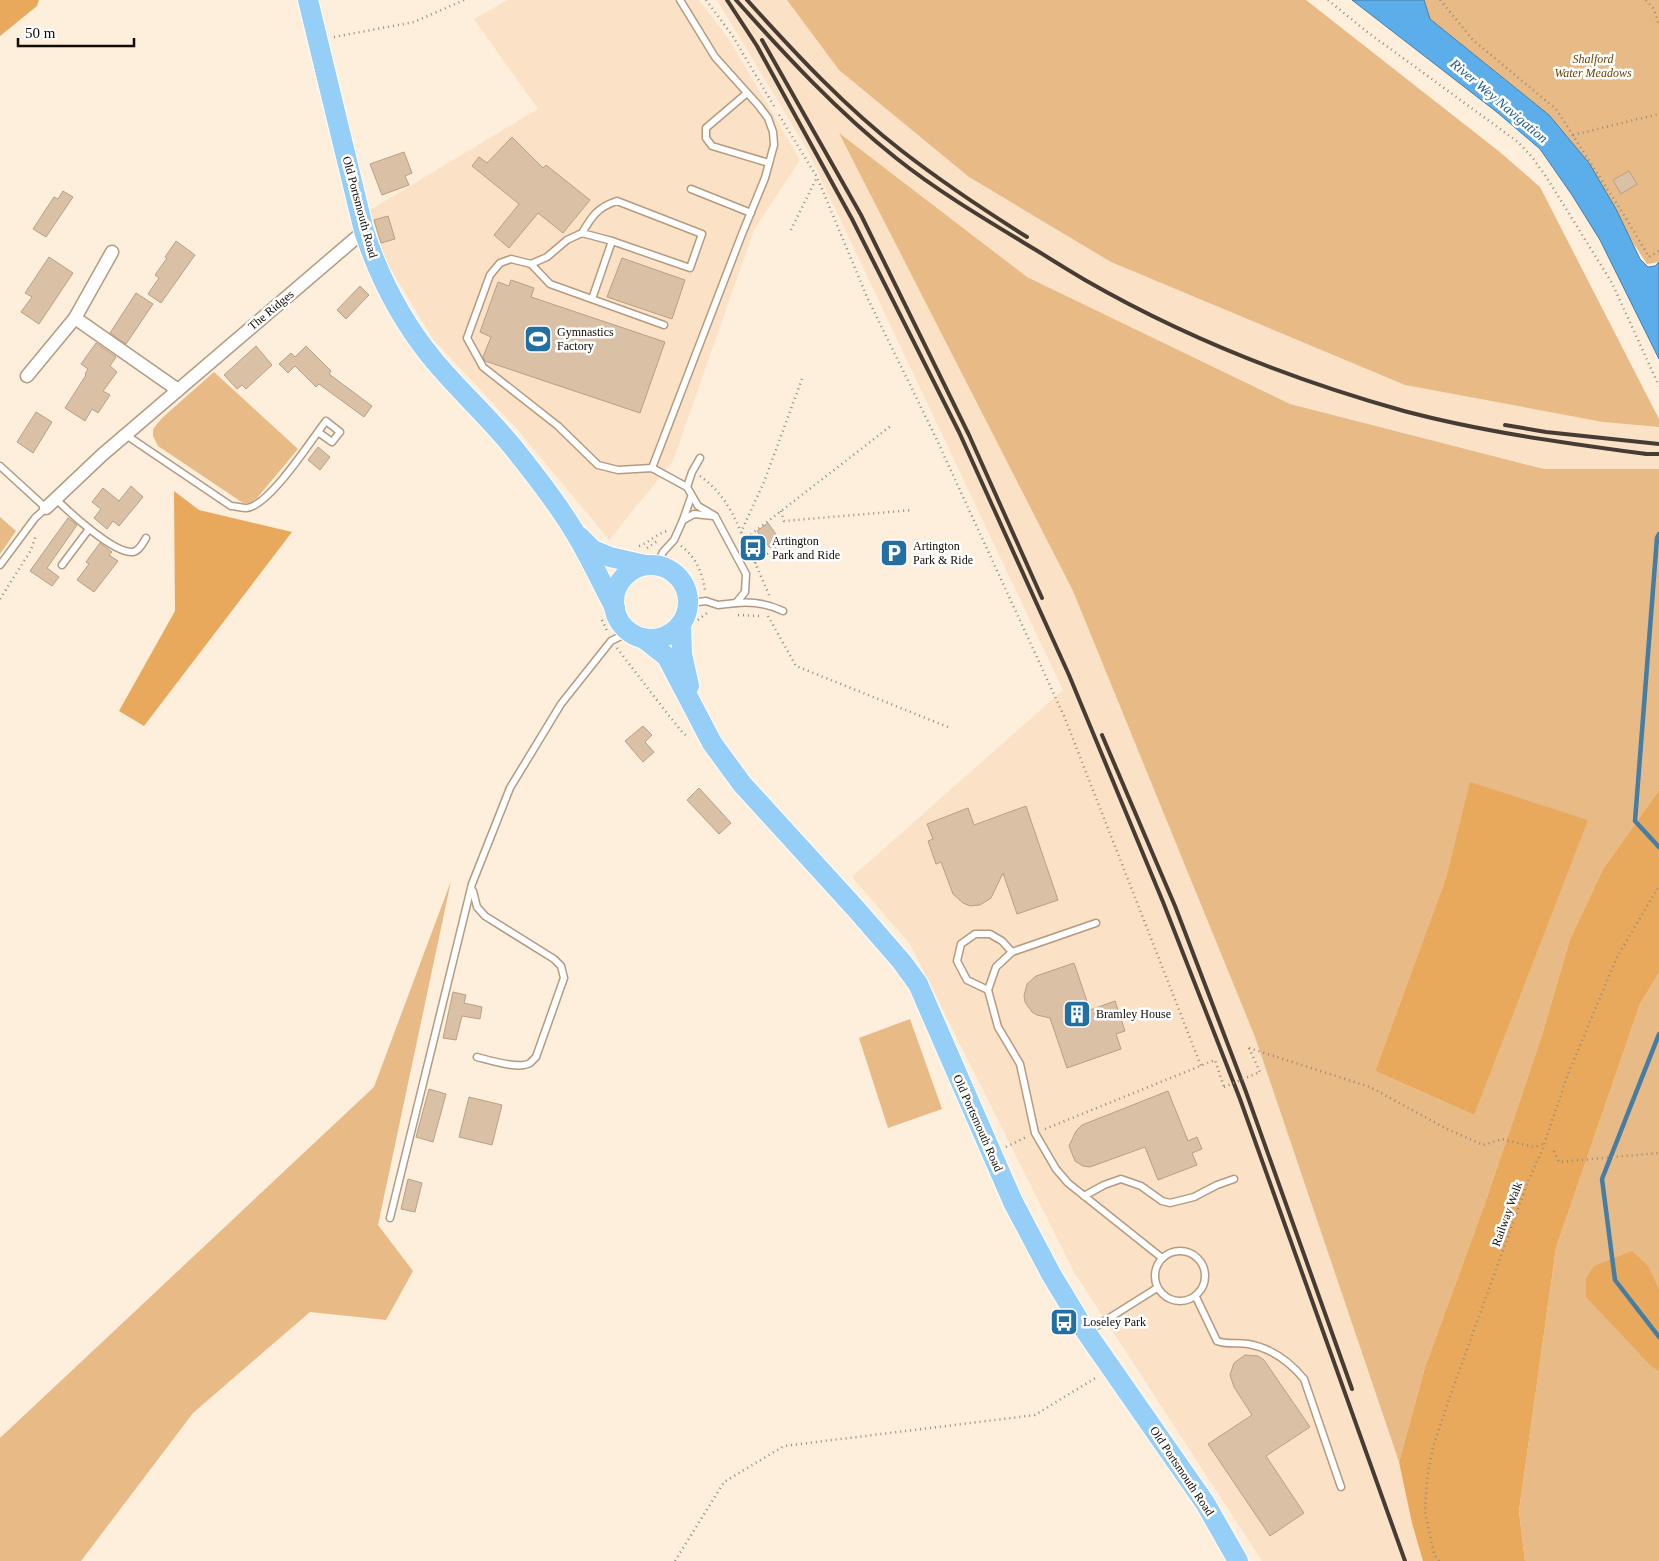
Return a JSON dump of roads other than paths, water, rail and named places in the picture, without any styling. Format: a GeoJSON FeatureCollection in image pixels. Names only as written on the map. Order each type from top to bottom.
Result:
{"type":"FeatureCollection","features":[{"type":"Feature","properties":{"kind":"main road","name":"Old Portsmouth Road"},"geometry":{"type":"LineString","coordinates":[[308,0],[364,231],[386,288],[406,321],[431,357],[515,450],[574,530],[593,550],[610,557],[651,565]]}},
{"type":"Feature","properties":{"kind":"main road","name":"Old Portsmouth Road"},"geometry":{"type":"LineString","coordinates":[[574,530],[615,608]]}},
{"type":"Feature","properties":{"kind":"main road"},"geometry":{"type":"LineString","coordinates":[[651,565],[673,572],[682,582],[688,596],[684,617],[670,633],[657,638],[636,635],[620,621],[615,608],[615,593],[621,580],[632,570],[651,565]]}},
{"type":"Feature","properties":{"kind":"main road","name":"Old Portsmouth Road"},"geometry":{"type":"LineString","coordinates":[[684,617],[682,654],[693,706]]}},
{"type":"Feature","properties":{"kind":"main road","name":"Old Portsmouth Road"},"geometry":{"type":"LineString","coordinates":[[636,635],[667,657],[712,743],[742,784],[856,909],[902,962],[918,984],[1013,1202],[1046,1266],[1086,1332],[1205,1503],[1238,1561]]}},
{"type":"Feature","properties":{"kind":"street","name":"The Ridges"},"geometry":{"type":"LineString","coordinates":[[51,503],[102,455],[364,231]]}},
{"type":"Feature","properties":{"kind":"street"},"geometry":{"type":"LineString","coordinates":[[28,376],[75,318],[112,252]]}},
{"type":"Feature","properties":{"kind":"street"},"geometry":{"type":"LineString","coordinates":[[75,318],[178,390]]}},
{"type":"Feature","properties":{"kind":"lane"},"geometry":{"type":"LineString","coordinates":[[652,468],[742,234],[766,178],[774,145],[768,118],[760,106],[715,57],[680,0]]}},
{"type":"Feature","properties":{"kind":"lane"},"geometry":{"type":"LineString","coordinates":[[747,93],[706,128],[706,138],[712,146],[769,163]]}},
{"type":"Feature","properties":{"kind":"lane"},"geometry":{"type":"LineString","coordinates":[[691,189],[751,213]]}},
{"type":"Feature","properties":{"kind":"lane"},"geometry":{"type":"LineString","coordinates":[[531,264],[547,257],[567,240],[582,233],[591,216],[606,205],[617,202],[702,234],[690,268],[612,240],[582,233]]}},
{"type":"Feature","properties":{"kind":"lane"},"geometry":{"type":"LineString","coordinates":[[592,299],[612,240]]}},
{"type":"Feature","properties":{"kind":"lane"},"geometry":{"type":"LineString","coordinates":[[664,324],[550,284],[531,264],[511,259],[500,263],[490,275],[467,338],[483,367],[558,426],[598,465],[618,470],[652,468],[687,487],[698,506],[715,516],[746,574],[745,592],[736,603]]}},
{"type":"Feature","properties":{"kind":"lane"},"geometry":{"type":"LineString","coordinates":[[126,435],[231,506],[247,508],[263,501],[286,475],[318,432]]}},
{"type":"Feature","properties":{"kind":"lane"},"geometry":{"type":"LineString","coordinates":[[687,487],[692,472],[700,458]]}},
{"type":"Feature","properties":{"kind":"lane"},"geometry":{"type":"LineString","coordinates":[[0,466],[121,550],[132,552],[138,549],[146,538]]}},
{"type":"Feature","properties":{"kind":"lane"},"geometry":{"type":"LineString","coordinates":[[651,565],[674,540],[691,496]]}},
{"type":"Feature","properties":{"kind":"lane"},"geometry":{"type":"LineString","coordinates":[[0,565],[35,518],[51,503]]}},
{"type":"Feature","properties":{"kind":"lane"},"geometry":{"type":"LineString","coordinates":[[683,520],[694,514],[715,516]]}},
{"type":"Feature","properties":{"kind":"lane"},"geometry":{"type":"LineString","coordinates":[[62,565],[89,529]]}},
{"type":"Feature","properties":{"kind":"lane"},"geometry":{"type":"LineString","coordinates":[[684,617],[691,603],[706,601],[718,605],[747,602],[771,605],[783,610]]}},
{"type":"Feature","properties":{"kind":"lane"},"geometry":{"type":"LineString","coordinates":[[390,1218],[472,884],[510,788],[560,704],[611,641],[636,635]]}},
{"type":"Feature","properties":{"kind":"lane"},"geometry":{"type":"LineString","coordinates":[[472,884],[477,907],[485,916],[554,959],[561,966],[564,978],[536,1057],[529,1064],[508,1064],[477,1057]]}},
{"type":"Feature","properties":{"kind":"lane"},"geometry":{"type":"LineString","coordinates":[[1096,923],[1012,952],[996,967],[988,990],[998,1027],[1020,1064],[1035,1133],[1056,1169],[1068,1183],[1162,1258]]}},
{"type":"Feature","properties":{"kind":"lane"},"geometry":{"type":"LineString","coordinates":[[988,990],[967,980],[957,961],[961,944],[974,934],[990,934],[1002,941],[1012,952]]}},
{"type":"Feature","properties":{"kind":"lane"},"geometry":{"type":"LineString","coordinates":[[1084,1196],[1104,1185],[1121,1179],[1141,1186],[1162,1201],[1170,1203],[1194,1197],[1216,1185],[1234,1179]]}},
{"type":"Feature","properties":{"kind":"lane"},"geometry":{"type":"LineString","coordinates":[[1182,1250],[1190,1253],[1199,1259],[1204,1267],[1204,1284],[1196,1296],[1187,1301],[1173,1301],[1165,1297],[1157,1288],[1154,1280],[1155,1270],[1162,1258],[1169,1253],[1182,1250]]}},
{"type":"Feature","properties":{"kind":"lane"},"geometry":{"type":"LineString","coordinates":[[1086,1332],[1157,1288]]}},
{"type":"Feature","properties":{"kind":"lane"},"geometry":{"type":"LineString","coordinates":[[1196,1296],[1217,1341],[1225,1344],[1236,1342],[1265,1348],[1280,1356],[1294,1367],[1304,1379],[1341,1487]]}},
{"type":"Feature","properties":{"kind":"water","name":"River Wey Navigation"},"geometry":{"type":"Polygon","coordinates":[[[1352,0],[1424,0],[1430,19],[1549,115],[1589,163],[1616,209],[1640,259],[1648,267],[1655,266],[1659,262],[1659,359],[1600,240],[1540,149],[1498,113],[1352,0]]]}},
{"type":"Feature","properties":{"kind":"waterway"},"geometry":{"type":"LineString","coordinates":[[1659,534],[1657,538],[1635,821],[1659,847]]}},
{"type":"Feature","properties":{"kind":"waterway"},"geometry":{"type":"LineString","coordinates":[[1659,1034],[1602,1179],[1615,1280],[1659,1337]]}},
{"type":"Feature","properties":{"kind":"railway"},"geometry":{"type":"LineString","coordinates":[[727,0],[757,46],[852,219],[959,432],[1069,675],[1163,902],[1240,1099],[1405,1561]]}},
{"type":"Feature","properties":{"kind":"railway"},"geometry":{"type":"LineString","coordinates":[[736,0],[833,102],[874,140],[913,171],[964,206],[1072,272],[1161,320],[1280,371],[1404,411],[1524,436],[1585,446],[1659,454]]}},
{"type":"Feature","properties":{"kind":"railway"},"geometry":{"type":"LineString","coordinates":[[747,0],[821,79],[881,134],[948,185],[1027,237]]}},
{"type":"Feature","properties":{"kind":"railway"},"geometry":{"type":"LineString","coordinates":[[762,40],[861,215],[969,435],[1042,598]]}},
{"type":"Feature","properties":{"kind":"railway"},"geometry":{"type":"LineString","coordinates":[[1505,425],[1546,432],[1659,444]]}},
{"type":"Feature","properties":{"kind":"railway"},"geometry":{"type":"LineString","coordinates":[[1102,735],[1175,906],[1246,1092],[1352,1389]]}},
{"type":"Feature","properties":{"kind":"place","name":"Gymnastics Factory"},"geometry":{"type":"Point","coordinates":[538,339]}},
{"type":"Feature","properties":{"kind":"place","name":"Artington Park and Ride"},"geometry":{"type":"Point","coordinates":[753,548]}},
{"type":"Feature","properties":{"kind":"place","name":"Artington Park & Ride"},"geometry":{"type":"Point","coordinates":[894,553]}},
{"type":"Feature","properties":{"kind":"place","name":"Bramley House"},"geometry":{"type":"Point","coordinates":[1077,1014]}},
{"type":"Feature","properties":{"kind":"place","name":"Loseley Park"},"geometry":{"type":"Point","coordinates":[1064,1322]}},
{"type":"Feature","properties":{"kind":"park label","name":"Shalford Water Meadows"},"geometry":{"type":"Point","coordinates":[1593,66]}}]}
